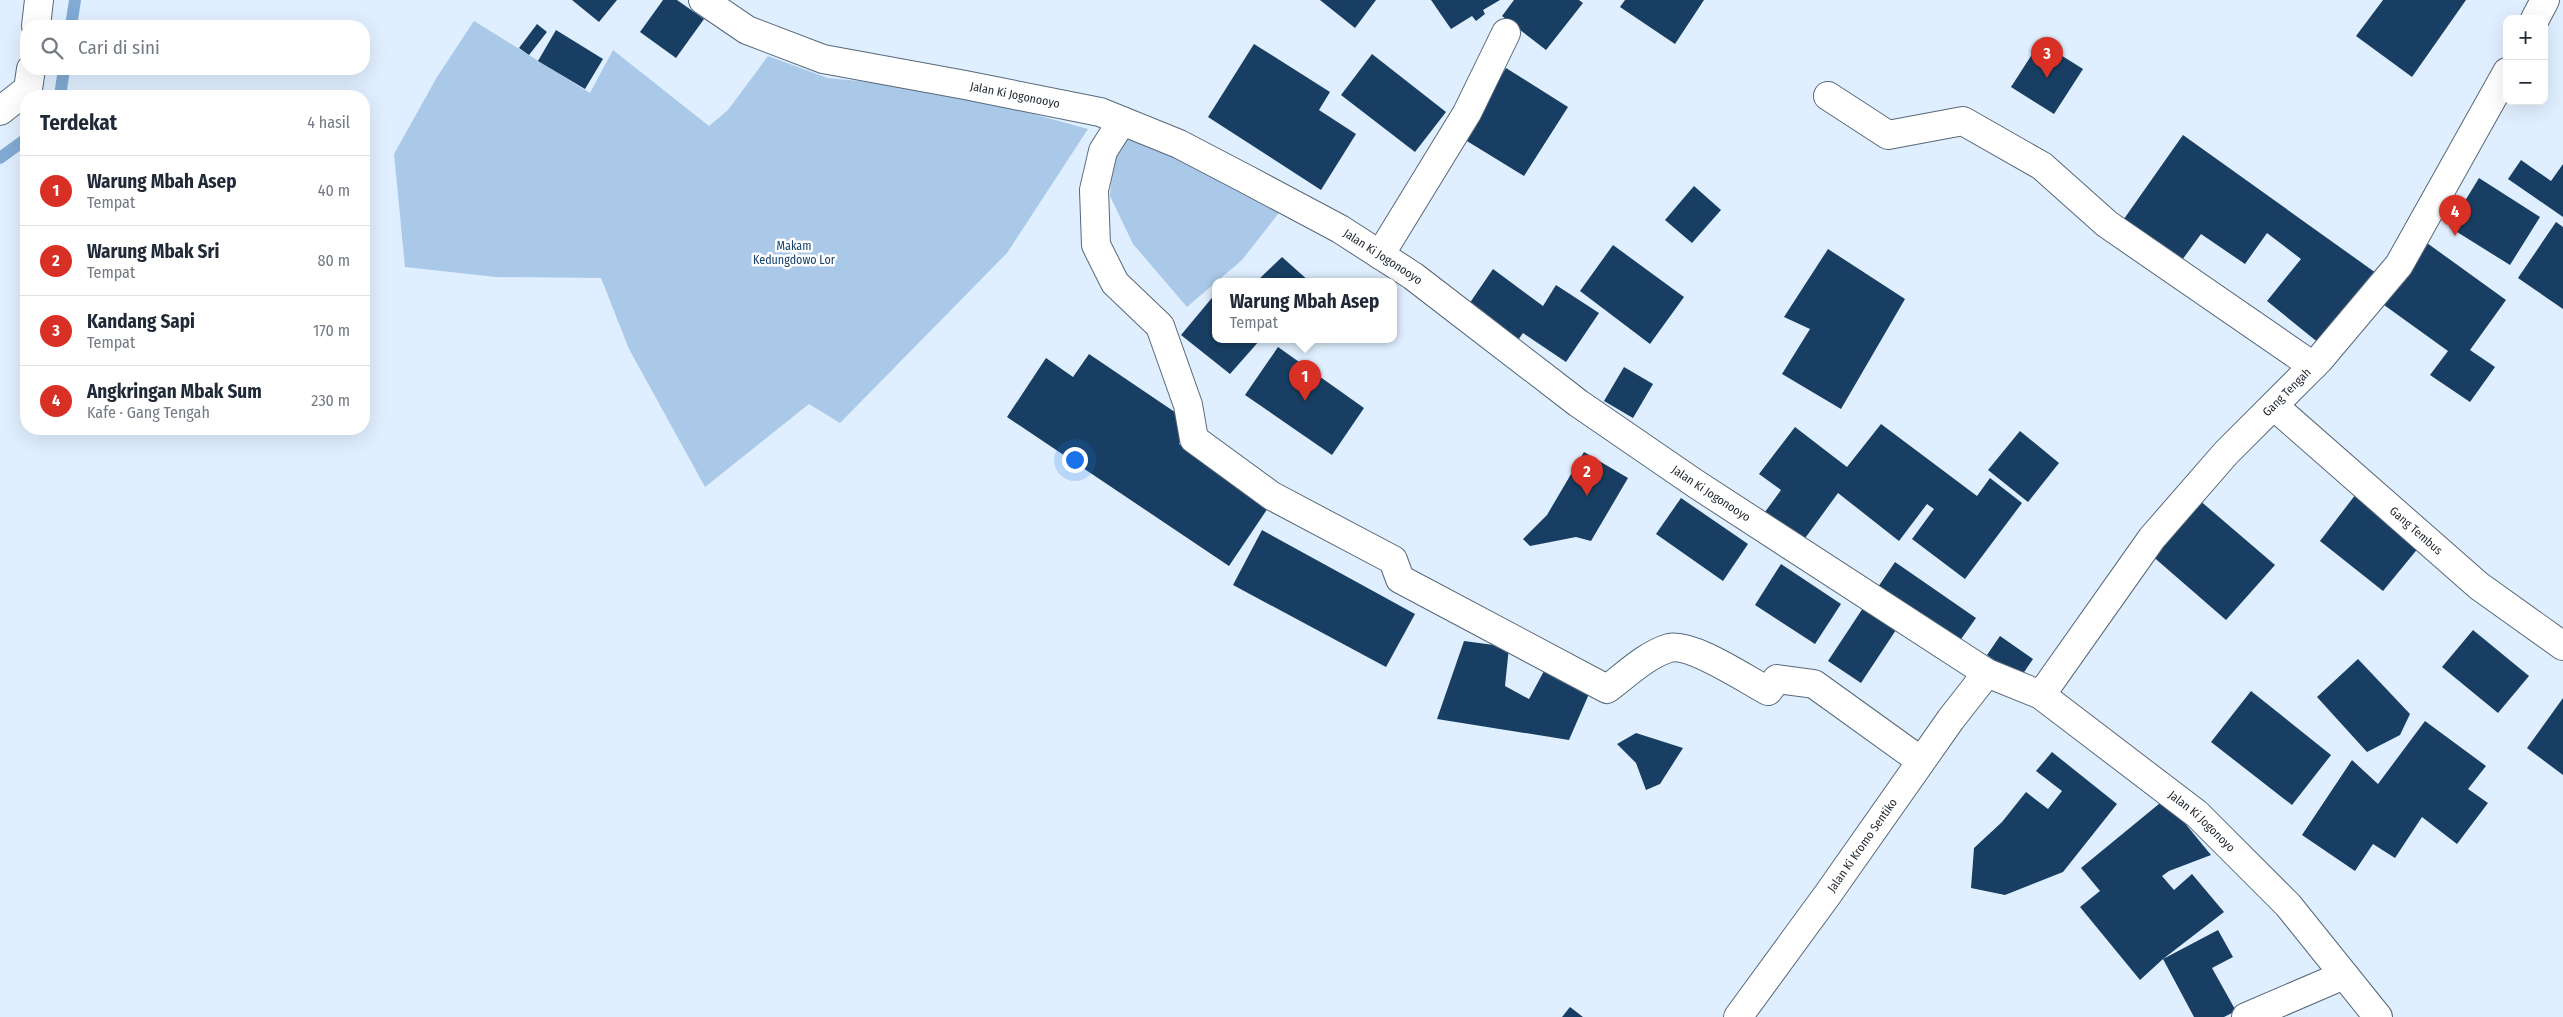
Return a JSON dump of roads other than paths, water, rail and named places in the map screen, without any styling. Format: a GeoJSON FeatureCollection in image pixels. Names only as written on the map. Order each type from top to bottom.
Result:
{"type":"FeatureCollection","features":[{"type":"Feature","properties":{"kind":"street"},"geometry":{"type":"LineString","coordinates":[[37,20],[40,0]]}},
{"type":"Feature","properties":{"kind":"street","name":"Jalan Ki Jogonooyo"},"geometry":{"type":"LineString","coordinates":[[703,0],[747,30],[823,59],[1091,110],[1179,144],[1246,179],[1340,229],[1412,276],[1578,403],[1696,484],[1987,673]]}},
{"type":"Feature","properties":{"kind":"street"},"geometry":{"type":"LineString","coordinates":[[2537,15],[2545,0]]}},
{"type":"Feature","properties":{"kind":"street"},"geometry":{"type":"LineString","coordinates":[[1380,255],[1466,113],[1506,33]]}},
{"type":"Feature","properties":{"kind":"street"},"geometry":{"type":"LineString","coordinates":[[26,90],[28,88],[30,75]]}},
{"type":"Feature","properties":{"kind":"street","name":"Gang Tengah"},"geometry":{"type":"LineString","coordinates":[[2041,695],[2152,538],[2226,453],[2313,366],[2399,265],[2503,79]]}},
{"type":"Feature","properties":{"kind":"street"},"geometry":{"type":"LineString","coordinates":[[0,111],[20,95]]}},
{"type":"Feature","properties":{"kind":"street"},"geometry":{"type":"LineString","coordinates":[[1828,96],[1888,135],[1963,121],[2042,166],[2107,224],[2313,366]]}},
{"type":"Feature","properties":{"kind":"street"},"geometry":{"type":"LineString","coordinates":[[1122,121],[1104,152],[1094,190],[1096,245],[1114,282],[1160,326],[1188,405],[1194,440],[1272,496],[1393,560],[1400,579],[1607,689],[1648,658],[1670,648],[1702,654],[1768,691],[1777,679],[1814,684],[1921,761]]}},
{"type":"Feature","properties":{"kind":"street","name":"Gang Tembus"},"geometry":{"type":"LineString","coordinates":[[2274,406],[2479,586],[2563,646]]}},
{"type":"Feature","properties":{"kind":"street","name":"Jalan Ki Kromo Sentiko"},"geometry":{"type":"LineString","coordinates":[[1738,1017],[1951,719],[1987,673]]}},
{"type":"Feature","properties":{"kind":"street","name":"Jalan Ki Jogonoyo"},"geometry":{"type":"LineString","coordinates":[[1987,673],[2041,695],[2197,814],[2288,905],[2378,1017]]}},
{"type":"Feature","properties":{"kind":"street"},"geometry":{"type":"LineString","coordinates":[[2246,1017],[2344,975]]}},
{"type":"Feature","properties":{"kind":"waterway"},"geometry":{"type":"LineString","coordinates":[[72,20],[75,0]]}},
{"type":"Feature","properties":{"kind":"waterway"},"geometry":{"type":"LineString","coordinates":[[61,90],[63,75]]}},
{"type":"Feature","properties":{"kind":"waterway"},"geometry":{"type":"LineString","coordinates":[[0,158],[20,143]]}},
{"type":"Feature","properties":{"kind":"place","name":"Kandang Sapi"},"geometry":{"type":"Point","coordinates":[2047,78]}},
{"type":"Feature","properties":{"kind":"place","name":"Angkringan Mbak Sum"},"geometry":{"type":"Point","coordinates":[2455,236]}},
{"type":"Feature","properties":{"kind":"place","name":"Warung Mbah Asep"},"geometry":{"type":"Point","coordinates":[1305,401]}},
{"type":"Feature","properties":{"kind":"place","name":"Warung Mbak Sri"},"geometry":{"type":"Point","coordinates":[1587,496]}},
{"type":"Feature","properties":{"kind":"park label","name":"Makam Kedungdowo Lor"},"geometry":{"type":"Point","coordinates":[794,253]}}]}
